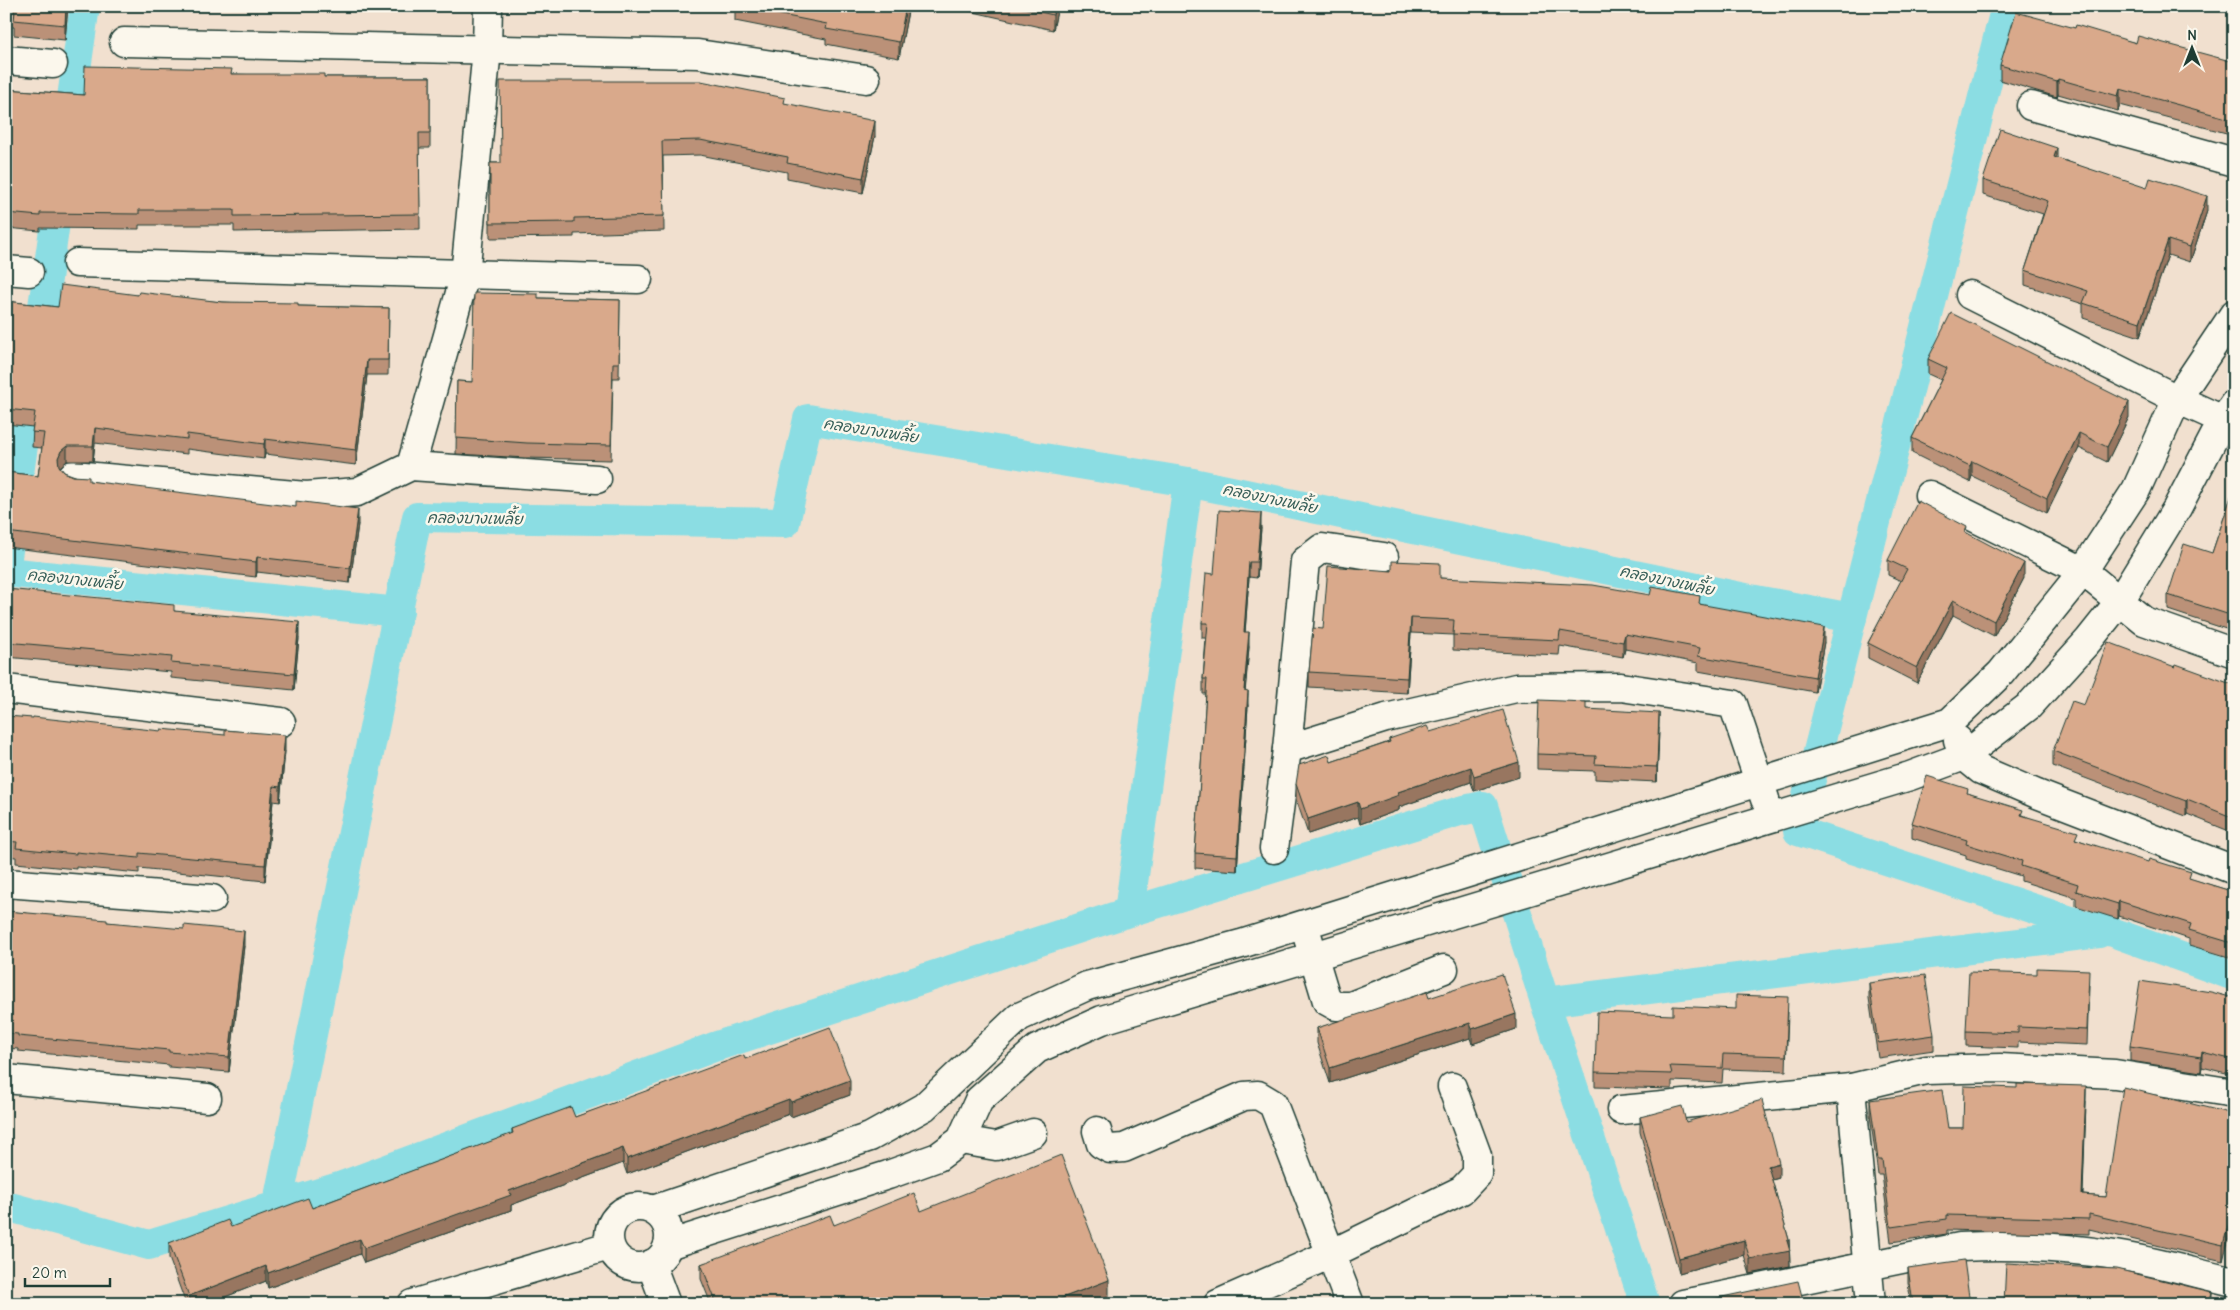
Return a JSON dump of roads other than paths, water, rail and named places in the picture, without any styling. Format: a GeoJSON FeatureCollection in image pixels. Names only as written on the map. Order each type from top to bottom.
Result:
{"type":"FeatureCollection","features":[{"type":"Feature","properties":{"kind":"street"},"geometry":{"type":"LineString","coordinates":[[411,466],[465,276],[487,49],[488,6]]}},
{"type":"Feature","properties":{"kind":"street"},"geometry":{"type":"LineString","coordinates":[[124,42],[698,54],[866,79]]}},
{"type":"Feature","properties":{"kind":"street"},"geometry":{"type":"LineString","coordinates":[[6,60],[53,64]]}},
{"type":"Feature","properties":{"kind":"street"},"geometry":{"type":"LineString","coordinates":[[2031,106],[2234,162]]}},
{"type":"Feature","properties":{"kind":"street"},"geometry":{"type":"LineString","coordinates":[[77,263],[465,276],[638,279]]}},
{"type":"Feature","properties":{"kind":"street"},"geometry":{"type":"LineString","coordinates":[[1970,295],[2178,399],[2230,416],[2120,601],[2088,641],[2029,706],[1964,756],[1884,783],[1102,1020],[1036,1049],[979,1100],[961,1140],[938,1157],[659,1255],[642,1267],[622,1262],[614,1255],[609,1246],[610,1226],[624,1210],[634,1207],[653,1210],[870,1137],[924,1107],[1019,1017],[1079,990],[1304,924],[1950,722],[2001,672],[2083,571],[2136,490],[2178,399],[2234,314]]}},
{"type":"Feature","properties":{"kind":"street"},"geometry":{"type":"LineString","coordinates":[[73,475],[306,496],[357,492],[411,466],[597,479]]}},
{"type":"Feature","properties":{"kind":"street"},"geometry":{"type":"LineString","coordinates":[[1929,495],[2083,571],[2144,620],[2234,653]]}},
{"type":"Feature","properties":{"kind":"street"},"geometry":{"type":"LineString","coordinates":[[1274,849],[1288,749],[1306,561],[1322,548],[1384,557]]}},
{"type":"Feature","properties":{"kind":"street"},"geometry":{"type":"LineString","coordinates":[[1288,749],[1386,718],[1516,688],[1621,687],[1733,704],[1772,778],[1781,814]]}},
{"type":"Feature","properties":{"kind":"street"},"geometry":{"type":"LineString","coordinates":[[6,689],[280,722]]}},
{"type":"Feature","properties":{"kind":"street"},"geometry":{"type":"LineString","coordinates":[[1950,722],[1964,756],[1981,770],[2036,794],[2234,870]]}},
{"type":"Feature","properties":{"kind":"street"},"geometry":{"type":"LineString","coordinates":[[6,883],[212,899]]}},
{"type":"Feature","properties":{"kind":"street"},"geometry":{"type":"LineString","coordinates":[[1304,924],[1327,1001],[1336,1006],[1351,1006],[1444,969]]}},
{"type":"Feature","properties":{"kind":"street"},"geometry":{"type":"LineString","coordinates":[[1621,1110],[1851,1088],[1926,1070],[2000,1068],[2115,1074],[2234,1093]]}},
{"type":"Feature","properties":{"kind":"street"},"geometry":{"type":"LineString","coordinates":[[6,1079],[207,1098]]}},
{"type":"Feature","properties":{"kind":"street"},"geometry":{"type":"LineString","coordinates":[[1218,1304],[1331,1254],[1462,1190],[1477,1174],[1477,1155],[1452,1087]]}},
{"type":"Feature","properties":{"kind":"street"},"geometry":{"type":"LineString","coordinates":[[1851,1088],[1866,1267],[1871,1304]]}},
{"type":"Feature","properties":{"kind":"street"},"geometry":{"type":"LineString","coordinates":[[1097,1131],[1101,1144],[1110,1148],[1124,1148],[1244,1096],[1258,1095],[1273,1104],[1350,1304]]}},
{"type":"Feature","properties":{"kind":"street"},"geometry":{"type":"LineString","coordinates":[[961,1140],[996,1146],[1033,1133]]}},
{"type":"Feature","properties":{"kind":"street"},"geometry":{"type":"LineString","coordinates":[[653,1210],[666,1224],[669,1233],[659,1255],[666,1304]]}},
{"type":"Feature","properties":{"kind":"street"},"geometry":{"type":"LineString","coordinates":[[1683,1304],[1960,1247],[2000,1244],[2116,1255],[2234,1282]]}},
{"type":"Feature","properties":{"kind":"street"},"geometry":{"type":"LineString","coordinates":[[412,1304],[609,1246]]}},
{"type":"Feature","properties":{"kind":"waterway"},"geometry":{"type":"LineString","coordinates":[[67,133],[85,6]]}},
{"type":"Feature","properties":{"kind":"waterway"},"geometry":{"type":"LineString","coordinates":[[2006,6],[1798,831],[2080,924],[2112,932],[2234,976]]}},
{"type":"Feature","properties":{"kind":"waterway"},"geometry":{"type":"LineString","coordinates":[[6,564],[60,188]]}},
{"type":"Feature","properties":{"kind":"waterway","name":"คลองบางเพลี้ย"},"geometry":{"type":"LineString","coordinates":[[277,1207],[417,517],[785,523],[808,419],[1188,482],[1750,599],[1852,618]]}},
{"type":"Feature","properties":{"kind":"waterway"},"geometry":{"type":"LineString","coordinates":[[1129,912],[1188,482]]}},
{"type":"Feature","properties":{"kind":"waterway","name":"คลองบางเพลี้ย"},"geometry":{"type":"LineString","coordinates":[[6,572],[399,612]]}},
{"type":"Feature","properties":{"kind":"waterway"},"geometry":{"type":"LineString","coordinates":[[6,1206],[149,1245],[342,1186],[714,1047],[1129,912],[1460,811],[1483,806],[1545,1002],[1645,1304]]}},
{"type":"Feature","properties":{"kind":"waterway"},"geometry":{"type":"LineString","coordinates":[[1545,1002],[2099,933]]}}]}
